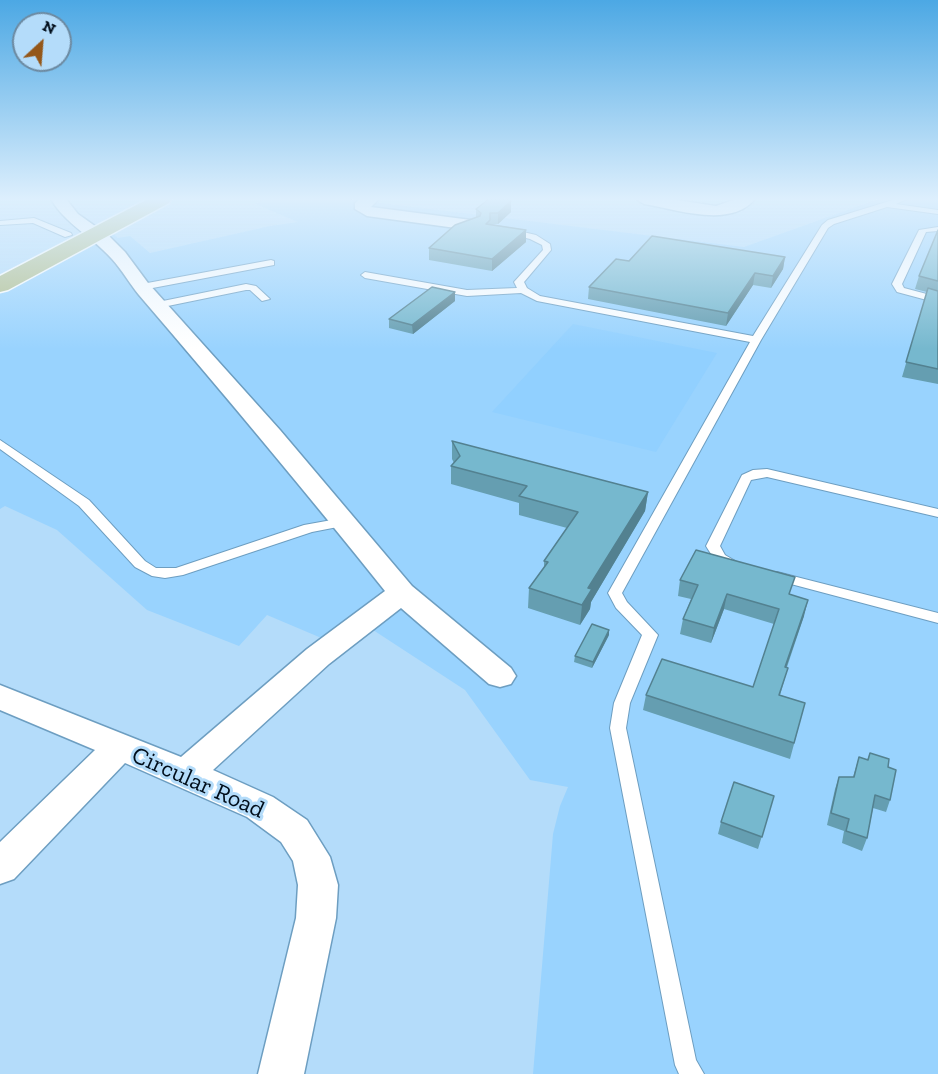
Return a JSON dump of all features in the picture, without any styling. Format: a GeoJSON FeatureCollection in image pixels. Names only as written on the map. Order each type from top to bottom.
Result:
{"type":"FeatureCollection","features":[{"type":"Feature","properties":{"kind":"main road"},"geometry":{"type":"LineString","coordinates":[[0,272],[47,249]]}},
{"type":"Feature","properties":{"kind":"main road"},"geometry":{"type":"LineString","coordinates":[[0,285],[56,249]]}},
{"type":"Feature","properties":{"kind":"street"},"geometry":{"type":"LineString","coordinates":[[108,249],[118,256],[142,287],[272,435],[402,593],[500,676]]}},
{"type":"Feature","properties":{"kind":"street"},"geometry":{"type":"LineString","coordinates":[[186,774],[318,657],[369,615],[402,593]]}},
{"type":"Feature","properties":{"kind":"street","name":"Circular Road"},"geometry":{"type":"LineString","coordinates":[[0,697],[260,807],[294,831],[311,857],[318,885],[316,918],[281,1074]]}},
{"type":"Feature","properties":{"kind":"street"},"geometry":{"type":"LineString","coordinates":[[0,867],[119,748]]}},
{"type":"Feature","properties":{"kind":"lane"},"geometry":{"type":"LineString","coordinates":[[523,290],[519,282],[544,255],[545,249]]}},
{"type":"Feature","properties":{"kind":"lane"},"geometry":{"type":"LineString","coordinates":[[687,1071],[618,728],[619,710],[624,695],[650,635],[642,623],[619,604],[615,593],[756,340],[811,249]]}},
{"type":"Feature","properties":{"kind":"lane"},"geometry":{"type":"LineString","coordinates":[[914,249],[897,284],[900,290],[938,300]]}},
{"type":"Feature","properties":{"kind":"lane"},"geometry":{"type":"LineString","coordinates":[[142,287],[272,263]]}},
{"type":"Feature","properties":{"kind":"lane"},"geometry":{"type":"LineString","coordinates":[[365,275],[467,293],[523,290],[543,299],[756,340]]}},
{"type":"Feature","properties":{"kind":"lane"},"geometry":{"type":"LineString","coordinates":[[158,305],[246,287],[253,288],[265,299]]}},
{"type":"Feature","properties":{"kind":"lane"},"geometry":{"type":"LineString","coordinates":[[0,444],[57,487],[84,503],[140,564],[158,573],[178,572],[309,528],[344,522]]}},
{"type":"Feature","properties":{"kind":"lane"},"geometry":{"type":"LineString","coordinates":[[938,513],[767,473],[753,474],[746,478],[713,546],[720,558],[754,570],[938,618]]}},
{"type":"Feature","properties":{"kind":"shaded area"},"geometry":{"type":"Polygon","coordinates":[[[77,249],[145,249],[150,253],[167,249],[938,249],[938,1074],[533,1074],[553,834],[560,806],[568,787],[530,780],[465,690],[370,628],[345,648],[267,615],[239,646],[147,610],[57,530],[5,506],[0,509],[0,292],[77,249]]]}},
{"type":"Feature","properties":{"kind":"shaded area"},"geometry":{"type":"Polygon","coordinates":[[[573,324],[717,353],[656,452],[492,412],[573,324]]]}},
{"type":"Feature","properties":{"kind":"building"},"geometry":{"type":"Polygon","coordinates":[[[435,249],[504,249],[492,259],[435,249]]]}},
{"type":"Feature","properties":{"kind":"building"},"geometry":{"type":"Polygon","coordinates":[[[640,249],[735,249],[785,257],[773,276],[755,273],[728,313],[589,287],[616,259],[629,261],[640,249]]]}},
{"type":"Feature","properties":{"kind":"building"},"geometry":{"type":"Polygon","coordinates":[[[930,249],[938,249],[938,281],[919,276],[930,249]]]}},
{"type":"Feature","properties":{"kind":"building"},"geometry":{"type":"Polygon","coordinates":[[[432,287],[455,292],[412,325],[389,319],[432,287]]]}},
{"type":"Feature","properties":{"kind":"building"},"geometry":{"type":"Polygon","coordinates":[[[928,288],[938,291],[938,369],[906,362],[928,288]]]}},
{"type":"Feature","properties":{"kind":"building"},"geometry":{"type":"Polygon","coordinates":[[[452,441],[648,492],[588,588],[592,589],[582,605],[529,588],[548,562],[544,561],[578,512],[519,496],[527,486],[451,466],[460,456],[452,441]]]}},
{"type":"Feature","properties":{"kind":"building"},"geometry":{"type":"Polygon","coordinates":[[[696,550],[795,577],[789,594],[808,600],[785,667],[788,668],[779,695],[805,703],[794,743],[646,695],[662,659],[753,687],[779,609],[727,594],[714,628],[683,619],[698,585],[680,580],[696,550]]]}},
{"type":"Feature","properties":{"kind":"building"},"geometry":{"type":"Polygon","coordinates":[[[592,624],[609,630],[593,662],[575,656],[592,624]]]}},
{"type":"Feature","properties":{"kind":"building"},"geometry":{"type":"Polygon","coordinates":[[[870,753],[889,759],[888,767],[896,770],[890,800],[875,795],[867,838],[846,831],[849,819],[831,813],[839,777],[854,777],[859,757],[868,760],[870,753]]]}},
{"type":"Feature","properties":{"kind":"building"},"geometry":{"type":"Polygon","coordinates":[[[734,782],[774,796],[762,837],[721,822],[734,782]]]}}]}
